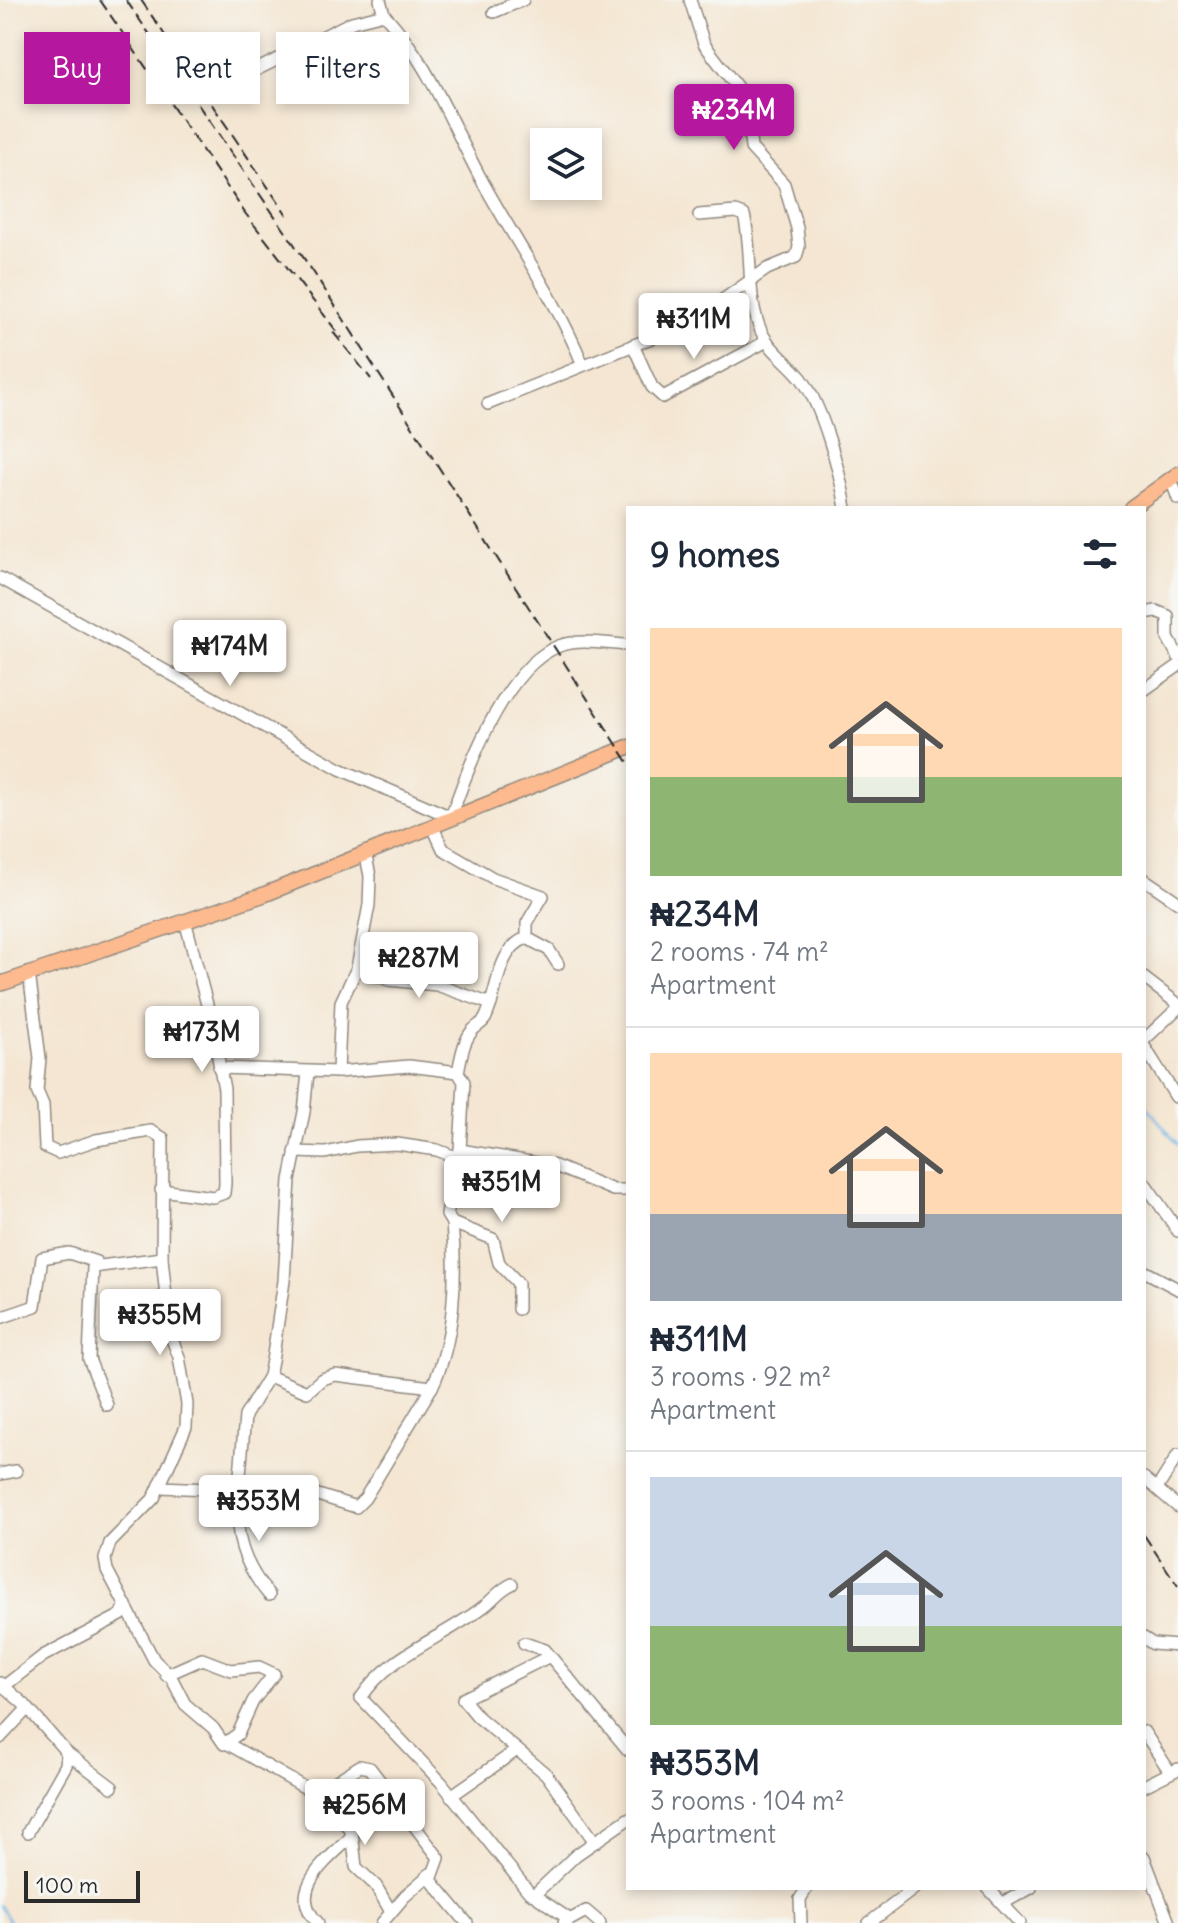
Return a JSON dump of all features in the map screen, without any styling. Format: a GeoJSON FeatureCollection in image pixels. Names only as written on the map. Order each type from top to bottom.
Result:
{"type":"FeatureCollection","features":[{"type":"Feature","properties":{"kind":"main road"},"geometry":{"type":"LineString","coordinates":[[1134,506],[1175,477]]}},
{"type":"Feature","properties":{"kind":"main road"},"geometry":{"type":"LineString","coordinates":[[0,984],[186,924],[626,748]]}},
{"type":"Feature","properties":{"kind":"street"},"geometry":{"type":"LineString","coordinates":[[380,0],[384,14],[414,47],[481,178],[571,336],[583,365]]}},
{"type":"Feature","properties":{"kind":"street"},"geometry":{"type":"LineString","coordinates":[[494,12],[523,0]]}},
{"type":"Feature","properties":{"kind":"street"},"geometry":{"type":"LineString","coordinates":[[488,404],[691,322],[767,269],[796,257],[799,247],[797,228],[784,184],[751,148],[746,99],[704,44],[690,0]]}},
{"type":"Feature","properties":{"kind":"street"},"geometry":{"type":"LineString","coordinates":[[260,68],[352,22],[384,14]]}},
{"type":"Feature","properties":{"kind":"street"},"geometry":{"type":"LineString","coordinates":[[699,215],[736,212],[744,215],[756,317],[767,341],[803,380],[811,396],[846,506]]}},
{"type":"Feature","properties":{"kind":"street"},"geometry":{"type":"LineString","coordinates":[[633,345],[652,387],[663,397],[767,341]]}},
{"type":"Feature","properties":{"kind":"street"},"geometry":{"type":"LineString","coordinates":[[1175,477],[1178,499]]}},
{"type":"Feature","properties":{"kind":"street"},"geometry":{"type":"LineString","coordinates":[[0,578],[340,769],[451,817],[481,742],[505,699],[532,666],[560,645],[579,642],[626,645]]}},
{"type":"Feature","properties":{"kind":"street"},"geometry":{"type":"LineString","coordinates":[[1146,613],[1156,611],[1168,616],[1168,638],[1178,656]]}},
{"type":"Feature","properties":{"kind":"street"},"geometry":{"type":"LineString","coordinates":[[1146,689],[1178,666]]}},
{"type":"Feature","properties":{"kind":"street"},"geometry":{"type":"LineString","coordinates":[[432,825],[443,849],[493,878],[543,896],[527,923],[527,938]]}},
{"type":"Feature","properties":{"kind":"street"},"geometry":{"type":"LineString","coordinates":[[338,1072],[341,1002],[357,968],[369,905],[365,852]]}},
{"type":"Feature","properties":{"kind":"street"},"geometry":{"type":"LineString","coordinates":[[1146,880],[1178,902]]}},
{"type":"Feature","properties":{"kind":"street"},"geometry":{"type":"LineString","coordinates":[[161,1190],[213,1197],[224,1193],[225,1114],[219,1068],[186,924]]}},
{"type":"Feature","properties":{"kind":"street"},"geometry":{"type":"LineString","coordinates":[[527,938],[549,950],[558,964]]}},
{"type":"Feature","properties":{"kind":"street"},"geometry":{"type":"LineString","coordinates":[[238,1513],[248,1509],[273,1513],[280,1494],[291,1489],[356,1507],[365,1498],[442,1368],[454,1263],[452,1223],[447,1215],[459,1154],[464,1082],[458,1072],[469,1035],[482,1024],[491,1004],[506,957],[517,942],[527,938]]}},
{"type":"Feature","properties":{"kind":"street"},"geometry":{"type":"LineString","coordinates":[[357,968],[389,980],[437,985],[491,1004]]}},
{"type":"Feature","properties":{"kind":"street"},"geometry":{"type":"LineString","coordinates":[[29,973],[40,1058],[37,1091],[43,1105],[45,1147],[58,1153],[96,1140],[155,1131],[163,1138],[164,1145],[162,1258],[170,1334],[179,1357],[186,1427],[160,1487],[106,1551],[107,1570],[154,1660],[185,1704],[228,1744],[316,1794],[352,1831],[356,1867],[376,1886],[391,1912]]}},
{"type":"Feature","properties":{"kind":"street"},"geometry":{"type":"LineString","coordinates":[[1146,980],[1178,1006],[1146,1038]]}},
{"type":"Feature","properties":{"kind":"street"},"geometry":{"type":"LineString","coordinates":[[1146,1049],[1176,1097]]}},
{"type":"Feature","properties":{"kind":"street"},"geometry":{"type":"LineString","coordinates":[[219,1068],[294,1068],[308,1072],[338,1072],[409,1066],[458,1072]]}},
{"type":"Feature","properties":{"kind":"street"},"geometry":{"type":"LineString","coordinates":[[269,1595],[250,1569],[236,1534],[238,1513],[229,1502],[240,1475],[245,1416],[269,1376],[284,1281],[295,1152],[304,1112],[308,1072]]}},
{"type":"Feature","properties":{"kind":"street"},"geometry":{"type":"LineString","coordinates":[[295,1152],[325,1153],[357,1146],[397,1144],[555,1166],[613,1190],[626,1190]]}},
{"type":"Feature","properties":{"kind":"street"},"geometry":{"type":"LineString","coordinates":[[1146,1185],[1178,1231]]}},
{"type":"Feature","properties":{"kind":"street"},"geometry":{"type":"LineString","coordinates":[[452,1223],[493,1239],[499,1263],[508,1276],[518,1283],[518,1309]]}},
{"type":"Feature","properties":{"kind":"street"},"geometry":{"type":"LineString","coordinates":[[0,1318],[35,1306],[42,1258],[69,1253],[96,1262]]}},
{"type":"Feature","properties":{"kind":"street"},"geometry":{"type":"LineString","coordinates":[[107,1405],[89,1359],[93,1267],[162,1258]]}},
{"type":"Feature","properties":{"kind":"street"},"geometry":{"type":"LineString","coordinates":[[1146,1272],[1178,1289]]}},
{"type":"Feature","properties":{"kind":"street"},"geometry":{"type":"LineString","coordinates":[[269,1376],[307,1392],[322,1379],[335,1375],[432,1387]]}},
{"type":"Feature","properties":{"kind":"street"},"geometry":{"type":"LineString","coordinates":[[1158,1487],[1178,1455]]}},
{"type":"Feature","properties":{"kind":"street"},"geometry":{"type":"LineString","coordinates":[[0,1474],[16,1471]]}},
{"type":"Feature","properties":{"kind":"street"},"geometry":{"type":"LineString","coordinates":[[1146,1479],[1178,1507]]}},
{"type":"Feature","properties":{"kind":"street"},"geometry":{"type":"LineString","coordinates":[[160,1487],[234,1490]]}},
{"type":"Feature","properties":{"kind":"street"},"geometry":{"type":"LineString","coordinates":[[512,1584],[499,1590],[481,1609],[380,1672],[361,1698],[451,1796],[534,1895],[566,1921],[586,1911],[600,1923]]}},
{"type":"Feature","properties":{"kind":"street"},"geometry":{"type":"LineString","coordinates":[[112,1787],[67,1753],[2,1685],[43,1656],[121,1615],[126,1605]]}},
{"type":"Feature","properties":{"kind":"street"},"geometry":{"type":"LineString","coordinates":[[1146,1639],[1153,1644],[1178,1646]]}},
{"type":"Feature","properties":{"kind":"street"},"geometry":{"type":"LineString","coordinates":[[524,1643],[545,1650],[626,1748]]}},
{"type":"Feature","properties":{"kind":"street"},"geometry":{"type":"LineString","coordinates":[[550,1656],[463,1699],[478,1717],[546,1774],[595,1842]]}},
{"type":"Feature","properties":{"kind":"street"},"geometry":{"type":"LineString","coordinates":[[166,1675],[202,1659],[231,1670],[259,1667],[274,1674],[253,1701],[238,1734],[228,1744]]}},
{"type":"Feature","properties":{"kind":"street"},"geometry":{"type":"LineString","coordinates":[[0,1738],[27,1709]]}},
{"type":"Feature","properties":{"kind":"street"},"geometry":{"type":"LineString","coordinates":[[1146,1735],[1174,1770],[1146,1785]]}},
{"type":"Feature","properties":{"kind":"street"},"geometry":{"type":"LineString","coordinates":[[451,1796],[517,1750]]}},
{"type":"Feature","properties":{"kind":"street"},"geometry":{"type":"LineString","coordinates":[[28,1832],[66,1765],[67,1753]]}},
{"type":"Feature","properties":{"kind":"street"},"geometry":{"type":"LineString","coordinates":[[316,1794],[360,1766],[370,1768],[439,1858],[430,1874],[382,1923]]}},
{"type":"Feature","properties":{"kind":"street"},"geometry":{"type":"LineString","coordinates":[[534,1895],[595,1842],[626,1820]]}},
{"type":"Feature","properties":{"kind":"street"},"geometry":{"type":"LineString","coordinates":[[318,1923],[305,1906],[306,1893],[313,1875],[350,1838],[352,1831]]}},
{"type":"Feature","properties":{"kind":"street"},"geometry":{"type":"LineString","coordinates":[[1146,1862],[1169,1923]]}},
{"type":"Feature","properties":{"kind":"street"},"geometry":{"type":"LineString","coordinates":[[430,1874],[467,1923]]}},
{"type":"Feature","properties":{"kind":"street"},"geometry":{"type":"LineString","coordinates":[[801,1923],[800,1899],[806,1890]]}},
{"type":"Feature","properties":{"kind":"street"},"geometry":{"type":"LineString","coordinates":[[869,1923],[912,1890]]}},
{"type":"Feature","properties":{"kind":"street"},"geometry":{"type":"LineString","coordinates":[[990,1890],[1020,1923]]}},
{"type":"Feature","properties":{"kind":"street"},"geometry":{"type":"LineString","coordinates":[[1003,1903],[1027,1890]]}},
{"type":"Feature","properties":{"kind":"waterway"},"geometry":{"type":"LineString","coordinates":[[1146,1105],[1178,1145]]}},
{"type":"Feature","properties":{"kind":"waterway"},"geometry":{"type":"LineString","coordinates":[[0,1905],[10,1923]]}},
{"type":"Feature","properties":{"kind":"railway"},"geometry":{"type":"LineString","coordinates":[[100,0],[245,213],[342,338]]}},
{"type":"Feature","properties":{"kind":"railway"},"geometry":{"type":"LineString","coordinates":[[126,0],[314,273],[626,759]]}},
{"type":"Feature","properties":{"kind":"railway"},"geometry":{"type":"LineString","coordinates":[[141,0],[287,215]]}},
{"type":"Feature","properties":{"kind":"railway"},"geometry":{"type":"LineString","coordinates":[[333,332],[371,379]]}},
{"type":"Feature","properties":{"kind":"railway"},"geometry":{"type":"LineString","coordinates":[[1146,1538],[1178,1586]]}}]}
